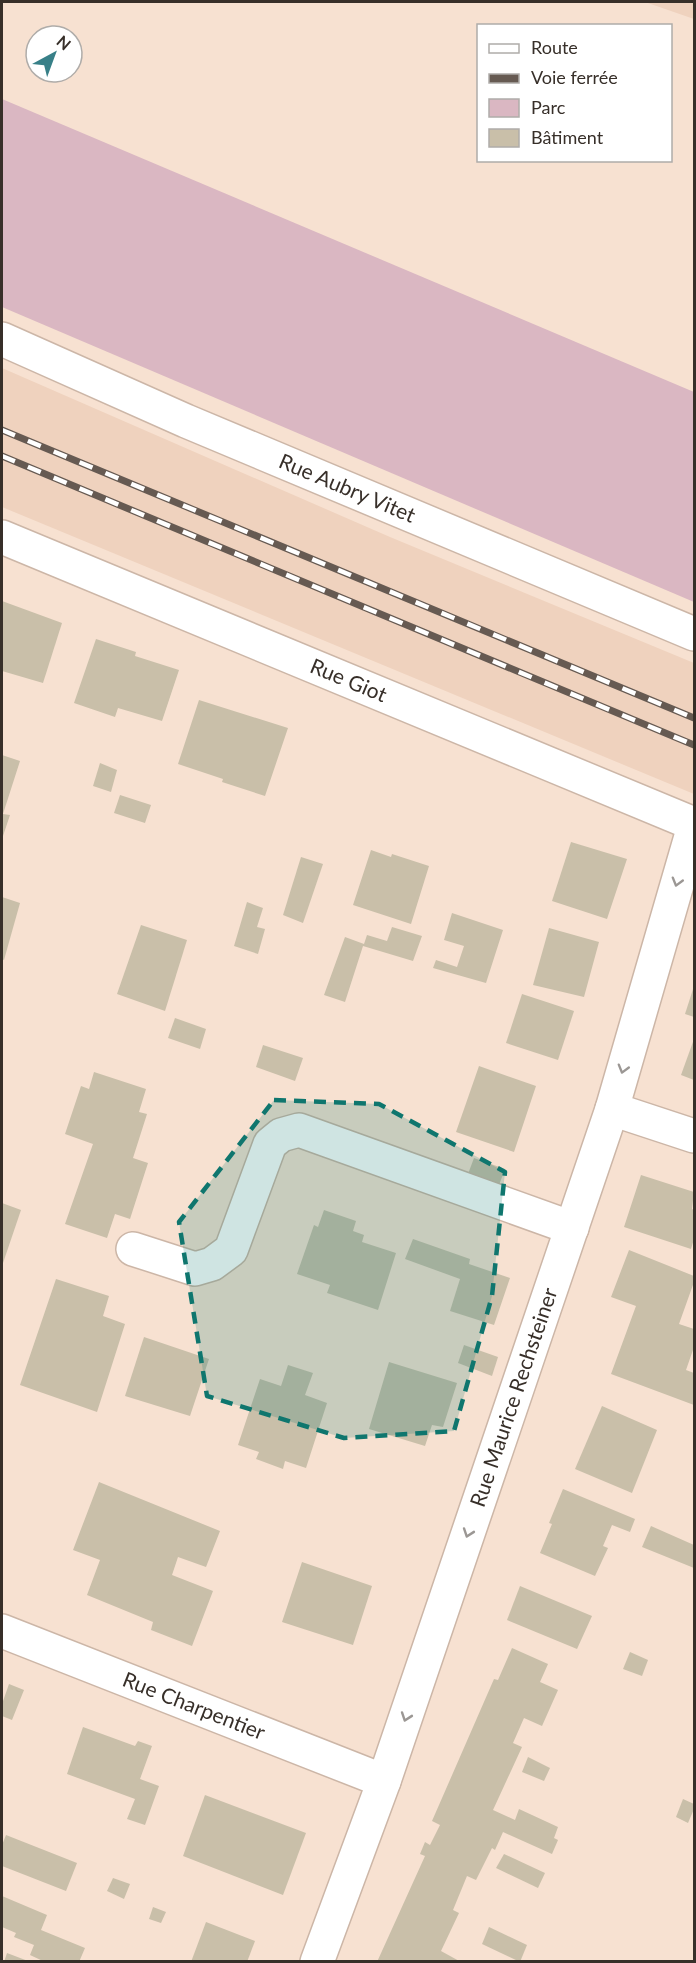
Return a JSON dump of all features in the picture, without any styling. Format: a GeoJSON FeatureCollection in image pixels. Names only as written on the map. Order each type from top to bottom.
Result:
{"type":"FeatureCollection","features":[{"type":"Feature","properties":{"kind":"street","name":"Rue Aubry Vitet"},"geometry":{"type":"LineString","coordinates":[[2,339],[186,421],[694,634]]}},
{"type":"Feature","properties":{"kind":"street","name":"Rue Giot"},"geometry":{"type":"LineString","coordinates":[[2,537],[694,825]]}},
{"type":"Feature","properties":{"kind":"street","name":"Rue Maurice Rechsteiner"},"geometry":{"type":"LineString","coordinates":[[317,1962],[384,1781],[612,1109],[694,825]]}},
{"type":"Feature","properties":{"kind":"street"},"geometry":{"type":"LineString","coordinates":[[612,1109],[694,1136]]}},
{"type":"Feature","properties":{"kind":"street"},"geometry":{"type":"LineString","coordinates":[[133,1249],[195,1269],[212,1264],[231,1250],[270,1144],[281,1135],[299,1130],[572,1228]]}},
{"type":"Feature","properties":{"kind":"street","name":"Rue Charpentier"},"geometry":{"type":"LineString","coordinates":[[2,1631],[384,1781]]}},
{"type":"Feature","properties":{"kind":"highlighted area"},"geometry":{"type":"Polygon","coordinates":[[[274,1100],[379,1104],[505,1172],[492,1296],[454,1431],[344,1438],[207,1396],[179,1222],[274,1100]]]}},
{"type":"Feature","properties":{"kind":"shaded area"},"geometry":{"type":"Polygon","coordinates":[[[645,2],[694,2],[694,19],[645,2]]]}},
{"type":"Feature","properties":{"kind":"shaded area"},"geometry":{"type":"Polygon","coordinates":[[[2,368],[390,537],[694,663],[694,794],[2,507],[2,368]]]}},
{"type":"Feature","properties":{"kind":"green space"},"geometry":{"type":"Polygon","coordinates":[[[2,99],[694,392],[694,602],[2,307],[2,99]]]}},
{"type":"Feature","properties":{"kind":"building"},"geometry":{"type":"Polygon","coordinates":[[[2,601],[62,623],[43,683],[2,671],[2,601]]]}},
{"type":"Feature","properties":{"kind":"building"},"geometry":{"type":"Polygon","coordinates":[[[96,639],[136,652],[135,656],[179,670],[162,721],[118,708],[115,717],[74,703],[96,639]]]}},
{"type":"Feature","properties":{"kind":"building"},"geometry":{"type":"Polygon","coordinates":[[[199,700],[288,728],[265,796],[178,764],[199,700]]]}},
{"type":"Feature","properties":{"kind":"building"},"geometry":{"type":"Polygon","coordinates":[[[2,755],[20,761],[3,814],[10,815],[2,839],[2,755]]]}},
{"type":"Feature","properties":{"kind":"building"},"geometry":{"type":"Polygon","coordinates":[[[100,763],[117,770],[111,792],[93,786],[100,763]]]}},
{"type":"Feature","properties":{"kind":"building"},"geometry":{"type":"Polygon","coordinates":[[[120,795],[151,805],[145,823],[114,813],[120,795]]]}},
{"type":"Feature","properties":{"kind":"building"},"geometry":{"type":"Polygon","coordinates":[[[571,842],[627,859],[607,919],[552,901],[571,842]]]}},
{"type":"Feature","properties":{"kind":"building"},"geometry":{"type":"Polygon","coordinates":[[[371,850],[429,866],[411,924],[353,905],[371,850]]]}},
{"type":"Feature","properties":{"kind":"building"},"geometry":{"type":"Polygon","coordinates":[[[301,857],[323,864],[303,923],[283,915],[301,857]]]}},
{"type":"Feature","properties":{"kind":"building"},"geometry":{"type":"Polygon","coordinates":[[[2,897],[20,903],[4,960],[2,959],[2,897]]]}},
{"type":"Feature","properties":{"kind":"building"},"geometry":{"type":"Polygon","coordinates":[[[247,902],[263,908],[257,927],[265,929],[258,954],[234,946],[247,902]]]}},
{"type":"Feature","properties":{"kind":"building"},"geometry":{"type":"Polygon","coordinates":[[[452,913],[503,930],[486,983],[433,968],[436,960],[457,967],[464,946],[444,940],[452,913]]]}},
{"type":"Feature","properties":{"kind":"building"},"geometry":{"type":"Polygon","coordinates":[[[141,925],[187,940],[165,1011],[117,994],[141,925]]]}},
{"type":"Feature","properties":{"kind":"building"},"geometry":{"type":"Polygon","coordinates":[[[392,927],[422,936],[413,961],[363,946],[345,1002],[324,995],[345,937],[364,944],[367,935],[387,941],[392,927]]]}},
{"type":"Feature","properties":{"kind":"building"},"geometry":{"type":"Polygon","coordinates":[[[549,928],[599,942],[584,997],[533,985],[549,928]]]}},
{"type":"Feature","properties":{"kind":"building"},"geometry":{"type":"Polygon","coordinates":[[[694,986],[694,1017],[685,1014],[694,986]]]}},
{"type":"Feature","properties":{"kind":"building"},"geometry":{"type":"Polygon","coordinates":[[[522,994],[574,1011],[558,1060],[506,1043],[522,994]]]}},
{"type":"Feature","properties":{"kind":"building"},"geometry":{"type":"Polygon","coordinates":[[[175,1018],[206,1029],[200,1049],[168,1038],[175,1018]]]}},
{"type":"Feature","properties":{"kind":"building"},"geometry":{"type":"Polygon","coordinates":[[[694,1039],[694,1080],[681,1075],[694,1039]]]}},
{"type":"Feature","properties":{"kind":"building"},"geometry":{"type":"Polygon","coordinates":[[[263,1045],[303,1058],[295,1081],[256,1067],[263,1045]]]}},
{"type":"Feature","properties":{"kind":"building"},"geometry":{"type":"Polygon","coordinates":[[[479,1066],[536,1086],[514,1152],[456,1132],[479,1066]]]}},
{"type":"Feature","properties":{"kind":"building"},"geometry":{"type":"Polygon","coordinates":[[[94,1072],[146,1089],[139,1112],[147,1114],[133,1158],[148,1163],[130,1219],[115,1214],[107,1238],[65,1224],[93,1144],[65,1134],[81,1086],[89,1089],[94,1072]]]}},
{"type":"Feature","properties":{"kind":"building"},"geometry":{"type":"Polygon","coordinates":[[[474,1158],[505,1169],[499,1185],[468,1174],[474,1158]]]}},
{"type":"Feature","properties":{"kind":"building"},"geometry":{"type":"Polygon","coordinates":[[[641,1175],[694,1192],[692,1209],[694,1210],[694,1239],[691,1249],[624,1227],[641,1175]]]}},
{"type":"Feature","properties":{"kind":"building"},"geometry":{"type":"Polygon","coordinates":[[[2,1203],[21,1210],[2,1266],[2,1203]]]}},
{"type":"Feature","properties":{"kind":"building"},"geometry":{"type":"Polygon","coordinates":[[[324,1210],[356,1221],[353,1231],[364,1235],[362,1242],[396,1253],[378,1310],[327,1293],[330,1285],[297,1274],[314,1225],[318,1227],[324,1210]]]}},
{"type":"Feature","properties":{"kind":"building"},"geometry":{"type":"Polygon","coordinates":[[[413,1239],[470,1259],[469,1264],[510,1278],[494,1325],[450,1311],[460,1279],[405,1259],[413,1239]]]}},
{"type":"Feature","properties":{"kind":"building"},"geometry":{"type":"Polygon","coordinates":[[[629,1250],[694,1276],[679,1324],[694,1329],[694,1347],[686,1370],[694,1373],[694,1405],[611,1374],[636,1306],[611,1297],[629,1250]]]}},
{"type":"Feature","properties":{"kind":"building"},"geometry":{"type":"Polygon","coordinates":[[[56,1279],[109,1296],[103,1316],[125,1324],[97,1412],[20,1385],[56,1279]]]}},
{"type":"Feature","properties":{"kind":"building"},"geometry":{"type":"Polygon","coordinates":[[[144,1337],[209,1359],[190,1416],[125,1396],[144,1337]]]}},
{"type":"Feature","properties":{"kind":"building"},"geometry":{"type":"Polygon","coordinates":[[[464,1345],[498,1357],[492,1376],[458,1363],[464,1345]]]}},
{"type":"Feature","properties":{"kind":"building"},"geometry":{"type":"Polygon","coordinates":[[[389,1362],[457,1383],[443,1427],[432,1425],[425,1446],[369,1429],[389,1362]]]}},
{"type":"Feature","properties":{"kind":"building"},"geometry":{"type":"Polygon","coordinates":[[[288,1365],[313,1373],[305,1395],[327,1403],[306,1468],[285,1461],[283,1469],[256,1459],[259,1452],[238,1445],[260,1379],[281,1386],[288,1365]]]}},
{"type":"Feature","properties":{"kind":"building"},"geometry":{"type":"Polygon","coordinates":[[[602,1406],[657,1430],[632,1493],[575,1469],[602,1406]]]}},
{"type":"Feature","properties":{"kind":"building"},"geometry":{"type":"Polygon","coordinates":[[[99,1482],[220,1531],[206,1567],[178,1557],[172,1575],[213,1591],[192,1646],[151,1630],[153,1622],[87,1595],[100,1560],[73,1550],[99,1482]]]}},
{"type":"Feature","properties":{"kind":"building"},"geometry":{"type":"Polygon","coordinates":[[[563,1489],[635,1519],[630,1532],[612,1525],[603,1546],[608,1548],[595,1576],[540,1553],[563,1489]]]}},
{"type":"Feature","properties":{"kind":"building"},"geometry":{"type":"Polygon","coordinates":[[[651,1526],[694,1545],[694,1568],[642,1547],[651,1526]]]}},
{"type":"Feature","properties":{"kind":"building"},"geometry":{"type":"Polygon","coordinates":[[[302,1562],[372,1586],[353,1645],[282,1622],[302,1562]]]}},
{"type":"Feature","properties":{"kind":"building"},"geometry":{"type":"Polygon","coordinates":[[[520,1586],[592,1616],[577,1649],[507,1620],[520,1586]]]}},
{"type":"Feature","properties":{"kind":"building"},"geometry":{"type":"Polygon","coordinates":[[[512,1648],[548,1664],[540,1682],[558,1690],[542,1726],[524,1718],[513,1743],[522,1747],[493,1810],[515,1820],[519,1809],[558,1827],[554,1838],[558,1840],[552,1854],[503,1832],[495,1850],[492,1848],[476,1880],[467,1876],[453,1910],[459,1913],[441,1951],[461,1962],[377,1962],[425,1856],[420,1854],[425,1842],[430,1845],[440,1825],[432,1821],[494,1679],[498,1680],[512,1648]]]}},
{"type":"Feature","properties":{"kind":"building"},"geometry":{"type":"Polygon","coordinates":[[[630,1652],[648,1660],[642,1676],[623,1669],[630,1652]]]}},
{"type":"Feature","properties":{"kind":"building"},"geometry":{"type":"Polygon","coordinates":[[[9,1684],[24,1690],[12,1720],[2,1716],[2,1704],[9,1684]]]}},
{"type":"Feature","properties":{"kind":"building"},"geometry":{"type":"Polygon","coordinates":[[[83,1727],[135,1746],[138,1741],[152,1746],[140,1779],[159,1786],[145,1825],[127,1819],[135,1799],[67,1774],[83,1727]]]}},
{"type":"Feature","properties":{"kind":"building"},"geometry":{"type":"Polygon","coordinates":[[[528,1757],[550,1768],[544,1781],[522,1772],[528,1757]]]}},
{"type":"Feature","properties":{"kind":"building"},"geometry":{"type":"Polygon","coordinates":[[[205,1795],[306,1833],[283,1895],[183,1856],[205,1795]]]}},
{"type":"Feature","properties":{"kind":"building"},"geometry":{"type":"Polygon","coordinates":[[[683,1799],[694,1804],[688,1823],[676,1817],[683,1799]]]}},
{"type":"Feature","properties":{"kind":"building"},"geometry":{"type":"Polygon","coordinates":[[[6,1835],[77,1863],[66,1891],[2,1866],[2,1845],[6,1835]]]}},
{"type":"Feature","properties":{"kind":"building"},"geometry":{"type":"Polygon","coordinates":[[[504,1854],[545,1873],[538,1888],[496,1868],[504,1854]]]}},
{"type":"Feature","properties":{"kind":"building"},"geometry":{"type":"Polygon","coordinates":[[[113,1878],[130,1884],[124,1899],[107,1891],[113,1878]]]}},
{"type":"Feature","properties":{"kind":"building"},"geometry":{"type":"Polygon","coordinates":[[[2,1896],[47,1915],[41,1930],[85,1948],[79,1962],[45,1962],[30,1955],[34,1945],[14,1937],[16,1933],[2,1927],[2,1896]]]}},
{"type":"Feature","properties":{"kind":"building"},"geometry":{"type":"Polygon","coordinates":[[[153,1907],[166,1912],[161,1923],[149,1919],[153,1907]]]}},
{"type":"Feature","properties":{"kind":"building"},"geometry":{"type":"Polygon","coordinates":[[[206,1922],[255,1941],[247,1962],[191,1962],[206,1922]]]}},
{"type":"Feature","properties":{"kind":"building"},"geometry":{"type":"Polygon","coordinates":[[[489,1927],[527,1945],[520,1962],[482,1944],[489,1927]]]}},
{"type":"Feature","properties":{"kind":"building"},"geometry":{"type":"Polygon","coordinates":[[[7,1953],[28,1961],[28,1962],[4,1962],[7,1953]]]}},
{"type":"Feature","properties":{"kind":"railway"},"geometry":{"type":"LineString","coordinates":[[2,430],[694,718]]}},
{"type":"Feature","properties":{"kind":"railway"},"geometry":{"type":"LineString","coordinates":[[2,456],[694,745]]}}]}
